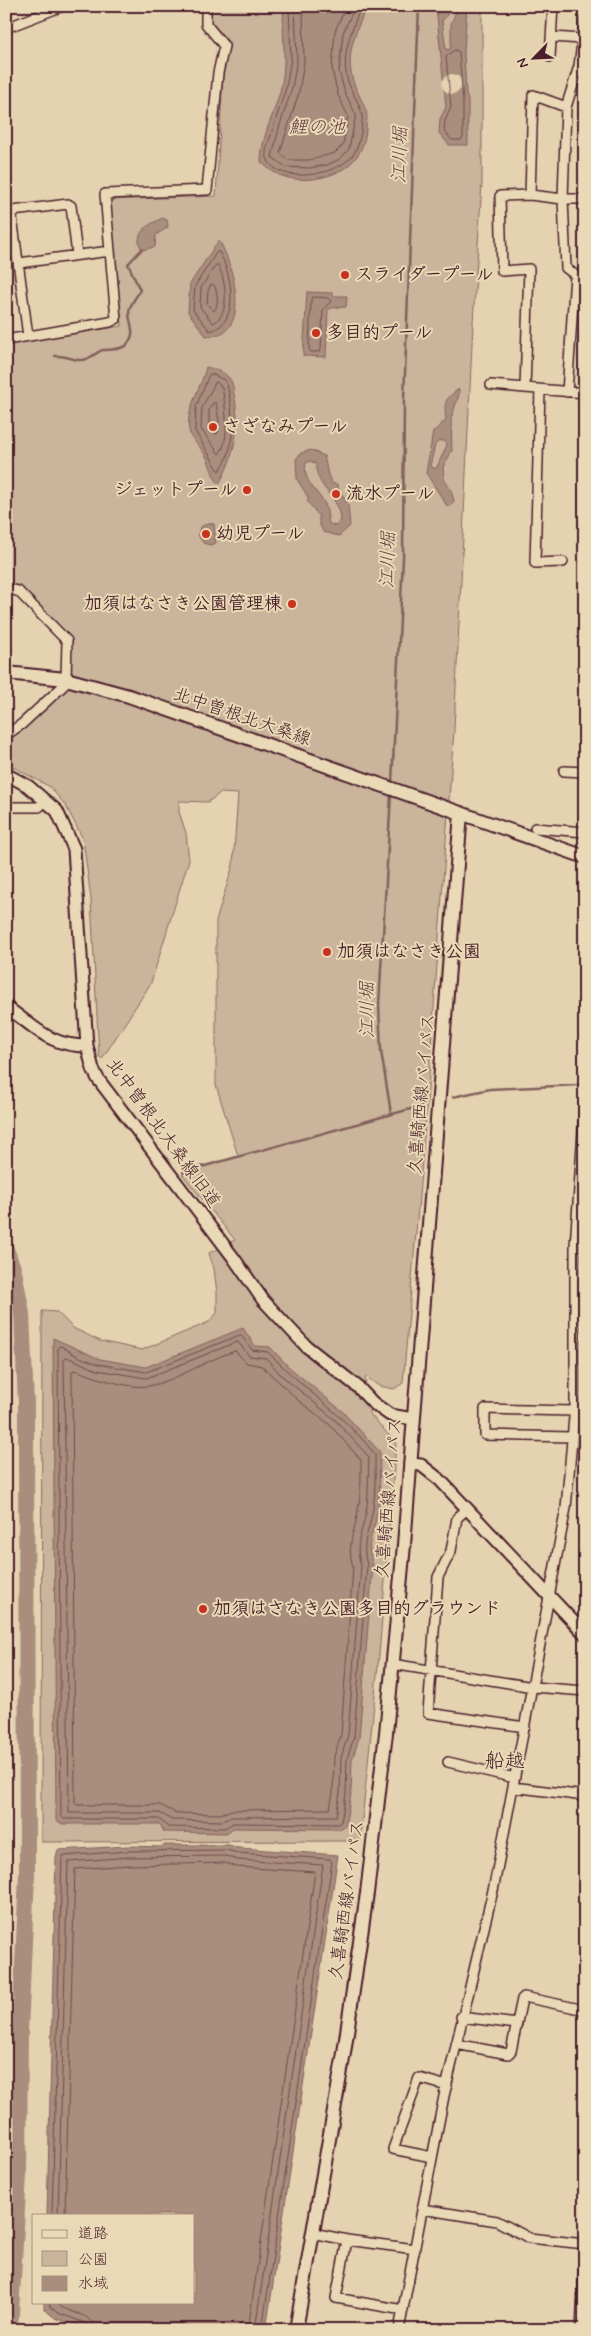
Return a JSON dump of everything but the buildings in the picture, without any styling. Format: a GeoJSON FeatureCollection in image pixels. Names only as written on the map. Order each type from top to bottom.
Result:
{"type":"FeatureCollection","features":[{"type":"Feature","properties":{"kind":"main road","name":"北中曽根北大桑線"},"geometry":{"type":"LineString","coordinates":[[6,673],[66,679],[129,696],[585,857]]}},
{"type":"Feature","properties":{"kind":"main road","name":"久喜騎西線バイパス"},"geometry":{"type":"LineString","coordinates":[[296,2330],[344,2052],[367,1893],[392,1664],[410,1464],[461,814]]}},
{"type":"Feature","properties":{"kind":"street"},"geometry":{"type":"LineString","coordinates":[[6,28],[63,6]]}},
{"type":"Feature","properties":{"kind":"street"},"geometry":{"type":"LineString","coordinates":[[6,340],[110,322],[116,319],[105,194],[205,191],[209,186],[218,73],[224,46],[206,24],[206,6]]}},
{"type":"Feature","properties":{"kind":"street"},"geometry":{"type":"LineString","coordinates":[[550,56],[553,6]]}},
{"type":"Feature","properties":{"kind":"street"},"geometry":{"type":"LineString","coordinates":[[567,392],[575,275],[566,268],[563,199],[566,106],[579,66],[585,20]]}},
{"type":"Feature","properties":{"kind":"street"},"geometry":{"type":"LineString","coordinates":[[552,37],[582,39]]}},
{"type":"Feature","properties":{"kind":"street"},"geometry":{"type":"LineString","coordinates":[[530,195],[533,95],[566,106]]}},
{"type":"Feature","properties":{"kind":"street"},"geometry":{"type":"LineString","coordinates":[[526,388],[529,269],[502,271],[500,196],[530,195],[563,199],[585,199]]}},
{"type":"Feature","properties":{"kind":"street"},"geometry":{"type":"LineString","coordinates":[[28,336],[12,217],[13,211],[65,203],[71,206],[77,255]]}},
{"type":"Feature","properties":{"kind":"street"},"geometry":{"type":"LineString","coordinates":[[19,263],[110,251]]}},
{"type":"Feature","properties":{"kind":"street"},"geometry":{"type":"LineString","coordinates":[[491,385],[585,393]]}},
{"type":"Feature","properties":{"kind":"street"},"geometry":{"type":"LineString","coordinates":[[540,390],[536,563],[563,562]]}},
{"type":"Feature","properties":{"kind":"street"},"geometry":{"type":"LineString","coordinates":[[6,589],[18,591],[67,641],[66,679],[63,686],[22,724],[6,735]]}},
{"type":"Feature","properties":{"kind":"street"},"geometry":{"type":"LineString","coordinates":[[564,771],[585,772]]}},
{"type":"Feature","properties":{"kind":"street","name":"北中曽根北大桑線旧道"},"geometry":{"type":"LineString","coordinates":[[6,774],[28,786],[57,811],[74,849],[87,1046],[93,1069],[98,1078],[233,1257],[263,1300],[306,1346],[358,1387],[373,1403],[390,1415],[413,1419]]}},
{"type":"Feature","properties":{"kind":"street"},"geometry":{"type":"LineString","coordinates":[[6,807],[39,807],[45,801]]}},
{"type":"Feature","properties":{"kind":"street"},"geometry":{"type":"LineString","coordinates":[[535,828],[585,832]]}},
{"type":"Feature","properties":{"kind":"street"},"geometry":{"type":"LineString","coordinates":[[6,1007],[54,1041],[72,1046],[87,1046]]}},
{"type":"Feature","properties":{"kind":"street"},"geometry":{"type":"LineString","coordinates":[[399,2330],[446,2086],[494,1886],[566,1508],[575,1408],[575,1252],[579,1165],[585,1103]]}},
{"type":"Feature","properties":{"kind":"street"},"geometry":{"type":"LineString","coordinates":[[575,1252],[585,1252]]}},
{"type":"Feature","properties":{"kind":"street"},"geometry":{"type":"LineString","coordinates":[[572,1438],[485,1435],[485,1409],[585,1407]]}},
{"type":"Feature","properties":{"kind":"street"},"geometry":{"type":"LineString","coordinates":[[410,1464],[420,1465],[430,1470],[585,1634]]}},
{"type":"Feature","properties":{"kind":"street"},"geometry":{"type":"LineString","coordinates":[[467,1509],[457,1518],[451,1551],[438,1576],[428,1713],[525,1727]]}},
{"type":"Feature","properties":{"kind":"street"},"geometry":{"type":"LineString","coordinates":[[392,1664],[533,1687],[585,1691]]}},
{"type":"Feature","properties":{"kind":"street"},"geometry":{"type":"LineString","coordinates":[[448,1762],[514,1782],[585,1796]]}},
{"type":"Feature","properties":{"kind":"street"},"geometry":{"type":"LineString","coordinates":[[456,2044],[508,2054],[512,2051],[522,1999],[524,1997],[585,2010]]}},
{"type":"Feature","properties":{"kind":"street"},"geometry":{"type":"LineString","coordinates":[[462,2018],[517,2024]]}},
{"type":"Feature","properties":{"kind":"street"},"geometry":{"type":"LineString","coordinates":[[432,2157],[393,2149],[419,2078],[446,2086]]}},
{"type":"Feature","properties":{"kind":"street"},"geometry":{"type":"LineString","coordinates":[[422,2209],[498,2221],[529,2238],[585,2244]]}},
{"type":"Feature","properties":{"kind":"street"},"geometry":{"type":"LineString","coordinates":[[313,2233],[347,2240],[415,2249]]}},
{"type":"Feature","properties":{"kind":"street"},"geometry":{"type":"LineString","coordinates":[[347,2240],[336,2298],[404,2310]]}},
{"type":"Feature","properties":{"kind":"street"},"geometry":{"type":"LineString","coordinates":[[581,2330],[585,2250]]}},
{"type":"Feature","properties":{"kind":"green space","name":"加須はなさき公園"},"geometry":{"type":"Polygon","coordinates":[[[211,6],[482,6],[482,183],[473,323],[454,730],[427,1103],[403,1383],[394,1389],[379,1386],[365,1376],[370,1414],[396,1443],[379,1655],[360,1841],[41,1842],[42,1311],[57,1312],[73,1328],[100,1341],[142,1350],[209,1322],[217,1313],[214,1269],[209,1253],[235,1240],[182,1174],[238,1156],[216,1085],[216,921],[233,865],[238,794],[220,793],[208,802],[179,801],[179,812],[186,833],[189,860],[151,983],[102,1059],[99,1056],[91,899],[83,839],[66,806],[50,787],[6,763],[6,740],[20,732],[67,690],[70,640],[20,587],[6,584],[6,344],[122,326],[109,200],[216,196],[223,76],[230,43],[210,21],[211,6]]]}},
{"type":"Feature","properties":{"kind":"water","name":"鯉の池"},"geometry":{"type":"Polygon","coordinates":[[[284,6],[367,6],[354,38],[350,63],[354,83],[367,113],[364,141],[356,158],[349,165],[333,174],[313,179],[284,177],[272,171],[261,162],[266,132],[282,83],[284,6]]]}},
{"type":"Feature","properties":{"kind":"water"},"geometry":{"type":"Polygon","coordinates":[[[436,6],[440,6],[440,13],[444,12],[445,6],[449,6],[449,12],[442,21],[446,49],[449,50],[451,46],[451,24],[458,6],[467,6],[464,52],[468,100],[468,145],[449,145],[439,133],[440,119],[446,107],[436,6]]]}},
{"type":"Feature","properties":{"kind":"water"},"geometry":{"type":"Polygon","coordinates":[[[163,218],[167,220],[168,227],[156,235],[155,247],[142,250],[139,244],[141,234],[152,223],[163,218]]]}},
{"type":"Feature","properties":{"kind":"water"},"geometry":{"type":"Polygon","coordinates":[[[218,241],[225,253],[234,282],[235,313],[230,325],[221,333],[206,336],[188,312],[190,284],[218,241]]]}},
{"type":"Feature","properties":{"kind":"water","name":"多目的プール"},"geometry":{"type":"Polygon","coordinates":[[[307,292],[333,293],[333,296],[347,296],[346,307],[328,310],[326,357],[303,356],[307,292]]]}},
{"type":"Feature","properties":{"kind":"water","name":"さざなみプール"},"geometry":{"type":"Polygon","coordinates":[[[206,367],[220,371],[229,378],[236,406],[237,429],[233,451],[219,484],[206,456],[190,434],[189,426],[191,409],[206,367]]]}},
{"type":"Feature","properties":{"kind":"water"},"geometry":{"type":"Polygon","coordinates":[[[459,389],[459,395],[451,418],[452,451],[443,467],[444,479],[451,490],[454,501],[450,506],[447,506],[426,473],[433,432],[446,420],[446,402],[459,389]],[[439,441],[435,445],[430,466],[436,469],[447,445],[445,441],[439,441]]]}},
{"type":"Feature","properties":{"kind":"water","name":"流水プール"},"geometry":{"type":"Polygon","coordinates":[[[311,450],[324,456],[328,475],[332,483],[338,485],[348,505],[350,526],[339,536],[323,532],[319,523],[319,516],[307,501],[309,499],[297,479],[296,459],[301,453],[311,450]],[[310,461],[306,463],[306,475],[325,504],[329,524],[336,526],[341,520],[340,512],[337,504],[319,479],[316,464],[310,461]]]}},
{"type":"Feature","properties":{"kind":"water","name":"幼児プール"},"geometry":{"type":"Polygon","coordinates":[[[209,523],[214,524],[216,543],[210,545],[203,543],[198,535],[200,527],[209,523]]]}},
{"type":"Feature","properties":{"kind":"water","name":"加須はさなき公園多目的グラウンド"},"geometry":{"type":"Polygon","coordinates":[[[243,1328],[255,1346],[270,1347],[289,1367],[342,1411],[380,1452],[378,1507],[370,1544],[373,1564],[359,1738],[352,1760],[351,1794],[345,1826],[340,1829],[233,1828],[227,1833],[164,1832],[160,1824],[63,1824],[56,1821],[53,1338],[100,1359],[146,1367],[243,1328]]]}},
{"type":"Feature","properties":{"kind":"water"},"geometry":{"type":"Polygon","coordinates":[[[164,1845],[229,1845],[239,1848],[338,1855],[266,2330],[92,2330],[55,2318],[44,2309],[44,2304],[195,2304],[195,2214],[47,2214],[56,1857],[58,1850],[129,1846],[161,1847],[164,1845]]]}},
{"type":"Feature","properties":{"kind":"pier"},"geometry":{"type":"Polygon","coordinates":[[[452,74],[459,77],[462,84],[459,91],[452,94],[445,91],[442,84],[445,77],[452,74]]]}},
{"type":"Feature","properties":{"kind":"waterway","name":"江川堀"},"geometry":{"type":"LineString","coordinates":[[392,783],[403,558],[404,399],[419,6]]}},
{"type":"Feature","properties":{"kind":"waterway"},"geometry":{"type":"LineString","coordinates":[[55,356],[85,360],[103,350],[126,346],[132,336],[129,312],[140,290],[128,264],[142,249]]}},
{"type":"Feature","properties":{"kind":"waterway","name":"江川堀"},"geometry":{"type":"LineString","coordinates":[[391,794],[379,1005],[381,1051],[391,1113]]}},
{"type":"Feature","properties":{"kind":"waterway"},"geometry":{"type":"LineString","coordinates":[[453,1097],[490,1089],[579,1085]]}},
{"type":"Feature","properties":{"kind":"waterway"},"geometry":{"type":"LineString","coordinates":[[183,1172],[425,1105]]}},
{"type":"Feature","properties":{"kind":"waterway"},"geometry":{"type":"LineString","coordinates":[[6,1249],[14,1271],[22,1314],[26,1403],[27,1874],[20,2032],[19,2174],[10,2330]]}},
{"type":"Feature","properties":{"kind":"place","name":"スライダープール"},"geometry":{"type":"Point","coordinates":[345,275]}},
{"type":"Feature","properties":{"kind":"place","name":"多目的プール"},"geometry":{"type":"Point","coordinates":[316,333]}},
{"type":"Feature","properties":{"kind":"place","name":"さざなみプール"},"geometry":{"type":"Point","coordinates":[213,427]}},
{"type":"Feature","properties":{"kind":"place","name":"ジェットプール"},"geometry":{"type":"Point","coordinates":[247,490]}},
{"type":"Feature","properties":{"kind":"place","name":"流水プール"},"geometry":{"type":"Point","coordinates":[336,494]}},
{"type":"Feature","properties":{"kind":"place","name":"幼児プール"},"geometry":{"type":"Point","coordinates":[206,534]}},
{"type":"Feature","properties":{"kind":"place","name":"加須はなさき公園管理棟"},"geometry":{"type":"Point","coordinates":[292,604]}},
{"type":"Feature","properties":{"kind":"place","name":"加須はなさき公園"},"geometry":{"type":"Point","coordinates":[327,952]}},
{"type":"Feature","properties":{"kind":"place","name":"加須はさなき公園多目的グラウンド"},"geometry":{"type":"Point","coordinates":[203,1609]}},
{"type":"Feature","properties":{"kind":"district","name":"船越"},"geometry":{"type":"Point","coordinates":[505,1761]}}]}
